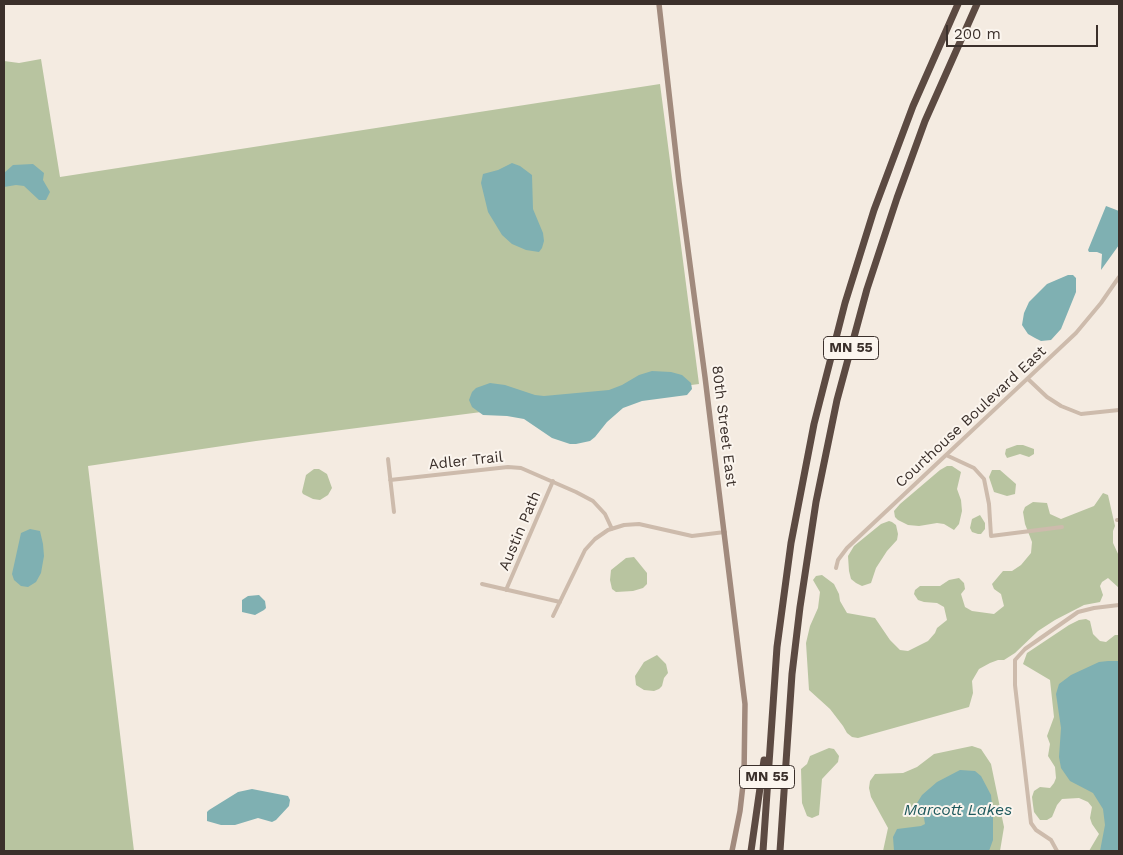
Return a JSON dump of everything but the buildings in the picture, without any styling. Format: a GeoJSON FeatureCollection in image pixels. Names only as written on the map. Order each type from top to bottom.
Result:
{"type":"FeatureCollection","features":[{"type":"Feature","properties":{"kind":"highway","name":"MN 55"},"geometry":{"type":"LineString","coordinates":[[763,851],[777,647],[793,535],[812,432],[833,346],[862,247],[900,139],[927,72],[958,4]]}},
{"type":"Feature","properties":{"kind":"highway","name":"MN 55"},"geometry":{"type":"LineString","coordinates":[[780,851],[796,636],[812,520],[823,464],[846,367],[875,264],[911,158],[977,4]]}},
{"type":"Feature","properties":{"kind":"highway"},"geometry":{"type":"LineString","coordinates":[[751,851],[772,703]]}},
{"type":"Feature","properties":{"kind":"highway"},"geometry":{"type":"LineString","coordinates":[[784,851],[790,709]]}},
{"type":"Feature","properties":{"kind":"street","name":"80th Street East"},"geometry":{"type":"LineString","coordinates":[[659,4],[679,182],[744,687],[746,723],[743,793],[732,851]]}},
{"type":"Feature","properties":{"kind":"street","name":"Courthouse Boulevard East"},"geometry":{"type":"LineString","coordinates":[[836,568],[838,560],[847,548],[1076,333],[1101,303],[1119,277]]}},
{"type":"Feature","properties":{"kind":"street"},"geometry":{"type":"LineString","coordinates":[[1028,379],[1047,397],[1060,406],[1075,412],[1082,414],[1119,410]]}},
{"type":"Feature","properties":{"kind":"street"},"geometry":{"type":"LineString","coordinates":[[946,455],[974,468],[984,479],[989,504],[991,536],[1062,527]]}},
{"type":"Feature","properties":{"kind":"street"},"geometry":{"type":"LineString","coordinates":[[388,459],[394,512]]}},
{"type":"Feature","properties":{"kind":"street","name":"Adler Trail"},"geometry":{"type":"LineString","coordinates":[[390,480],[513,467],[521,468],[593,500],[605,514],[612,529]]}},
{"type":"Feature","properties":{"kind":"street","name":"Austin Path"},"geometry":{"type":"LineString","coordinates":[[506,590],[553,481]]}},
{"type":"Feature","properties":{"kind":"street"},"geometry":{"type":"LineString","coordinates":[[553,616],[585,550],[595,539],[612,529],[639,524],[692,536],[725,532]]}},
{"type":"Feature","properties":{"kind":"street"},"geometry":{"type":"LineString","coordinates":[[482,584],[560,602]]}},
{"type":"Feature","properties":{"kind":"street"},"geometry":{"type":"LineString","coordinates":[[1057,851],[1051,840],[1036,830],[1031,824],[1016,692],[1016,660],[1025,648],[1078,612],[1119,605]]}},
{"type":"Feature","properties":{"kind":"green space"},"geometry":{"type":"Polygon","coordinates":[[[41,59],[60,177],[660,84],[699,384],[256,441],[88,466],[134,851],[4,851],[4,61],[19,63],[41,59]]]}},
{"type":"Feature","properties":{"kind":"green space"},"geometry":{"type":"Polygon","coordinates":[[[1017,445],[1034,449],[1034,454],[1029,457],[1020,454],[1007,458],[1005,454],[1006,449],[1017,445]]]}},
{"type":"Feature","properties":{"kind":"green space"},"geometry":{"type":"Polygon","coordinates":[[[947,466],[952,466],[961,472],[957,489],[962,511],[959,524],[954,530],[944,524],[937,523],[919,526],[908,525],[898,520],[895,517],[894,511],[900,504],[947,466]]]}},
{"type":"Feature","properties":{"kind":"green space"},"geometry":{"type":"Polygon","coordinates":[[[314,469],[319,469],[327,474],[332,488],[328,495],[320,500],[313,499],[302,492],[306,475],[314,469]]]}},
{"type":"Feature","properties":{"kind":"green space"},"geometry":{"type":"Polygon","coordinates":[[[992,470],[1000,470],[1016,484],[1015,494],[1007,496],[994,492],[989,477],[992,470]]]}},
{"type":"Feature","properties":{"kind":"green space"},"geometry":{"type":"Polygon","coordinates":[[[1103,493],[1108,495],[1115,526],[1113,543],[1119,556],[1119,588],[1108,578],[1100,586],[1103,595],[1100,602],[1084,605],[1055,620],[1038,631],[1015,653],[1004,660],[998,660],[979,669],[972,681],[973,693],[969,707],[858,738],[852,737],[847,733],[830,709],[809,690],[806,643],[810,626],[818,608],[820,592],[813,580],[816,576],[822,575],[834,584],[847,613],[875,618],[890,640],[900,650],[908,651],[928,641],[937,628],[947,620],[944,607],[937,603],[918,600],[914,594],[915,590],[920,586],[940,586],[949,580],[959,578],[964,583],[965,589],[961,594],[965,607],[972,611],[994,614],[1004,606],[1001,594],[994,589],[992,584],[1003,571],[1012,571],[1021,565],[1031,553],[1032,542],[1025,524],[1023,512],[1025,507],[1033,502],[1047,503],[1050,514],[1061,519],[1094,506],[1103,493]]]}},
{"type":"Feature","properties":{"kind":"green space"},"geometry":{"type":"Polygon","coordinates":[[[980,515],[985,523],[985,529],[981,534],[978,534],[972,532],[970,528],[972,519],[980,515]]]}},
{"type":"Feature","properties":{"kind":"green space"},"geometry":{"type":"Polygon","coordinates":[[[889,521],[896,525],[897,540],[876,568],[871,583],[862,586],[851,579],[848,556],[854,546],[881,524],[889,521]]]}},
{"type":"Feature","properties":{"kind":"green space"},"geometry":{"type":"Polygon","coordinates":[[[634,557],[647,573],[647,584],[643,588],[633,591],[616,592],[612,589],[610,580],[611,570],[626,558],[634,557]]]}},
{"type":"Feature","properties":{"kind":"green space"},"geometry":{"type":"Polygon","coordinates":[[[1086,619],[1090,621],[1093,634],[1100,641],[1106,642],[1115,635],[1119,635],[1119,851],[1089,851],[1099,834],[1092,824],[1090,818],[1092,807],[1088,802],[1079,798],[1062,799],[1052,817],[1047,820],[1040,820],[1034,812],[1033,805],[1032,797],[1034,791],[1040,787],[1050,788],[1056,778],[1055,767],[1048,756],[1050,744],[1047,736],[1054,717],[1050,680],[1023,664],[1027,653],[1069,625],[1086,619]]]}},
{"type":"Feature","properties":{"kind":"green space"},"geometry":{"type":"Polygon","coordinates":[[[657,655],[666,664],[668,673],[659,689],[654,691],[644,690],[636,685],[635,676],[644,662],[657,655]]]}},
{"type":"Feature","properties":{"kind":"green space"},"geometry":{"type":"Polygon","coordinates":[[[972,746],[981,749],[991,764],[1004,827],[1000,851],[883,851],[888,828],[871,797],[869,788],[870,781],[875,774],[903,773],[917,767],[934,754],[972,746]]]}},
{"type":"Feature","properties":{"kind":"green space"},"geometry":{"type":"Polygon","coordinates":[[[829,748],[834,749],[839,756],[838,762],[822,779],[819,815],[812,818],[807,816],[802,803],[801,769],[807,764],[810,756],[829,748]]]}},
{"type":"Feature","properties":{"kind":"water"},"geometry":{"type":"Polygon","coordinates":[[[512,163],[520,166],[532,175],[533,209],[543,233],[544,241],[539,252],[526,250],[512,244],[502,235],[488,212],[481,183],[483,174],[498,170],[512,163]]]}},
{"type":"Feature","properties":{"kind":"water"},"geometry":{"type":"Polygon","coordinates":[[[33,164],[44,173],[43,180],[50,192],[46,200],[39,200],[24,186],[4,187],[4,173],[13,165],[33,164]]]}},
{"type":"Feature","properties":{"kind":"water"},"geometry":{"type":"Polygon","coordinates":[[[1106,206],[1119,211],[1119,245],[1101,270],[1102,254],[1089,252],[1088,250],[1106,206]]]}},
{"type":"Feature","properties":{"kind":"water"},"geometry":{"type":"Polygon","coordinates":[[[1068,275],[1073,275],[1076,278],[1076,292],[1061,329],[1051,340],[1041,341],[1028,334],[1022,325],[1024,313],[1029,302],[1047,284],[1068,275]]]}},
{"type":"Feature","properties":{"kind":"water"},"geometry":{"type":"Polygon","coordinates":[[[652,371],[671,372],[682,375],[691,383],[692,389],[687,395],[642,401],[623,408],[590,441],[576,444],[552,438],[524,419],[483,415],[472,407],[469,400],[476,388],[490,383],[505,385],[544,396],[609,390],[639,375],[652,371]]]}},
{"type":"Feature","properties":{"kind":"water"},"geometry":{"type":"Polygon","coordinates":[[[30,529],[40,531],[44,556],[41,573],[36,582],[28,587],[21,586],[14,580],[12,574],[21,533],[30,529]]]}},
{"type":"Feature","properties":{"kind":"water"},"geometry":{"type":"Polygon","coordinates":[[[259,595],[265,601],[266,608],[264,610],[255,615],[242,612],[242,600],[248,596],[259,595]]]}},
{"type":"Feature","properties":{"kind":"water"},"geometry":{"type":"Polygon","coordinates":[[[1119,661],[1119,851],[1100,851],[1105,825],[1103,809],[1093,793],[1070,781],[1061,768],[1059,757],[1061,728],[1056,694],[1059,684],[1071,675],[1099,662],[1119,661]]]}},
{"type":"Feature","properties":{"kind":"water","name":"Marcott Lakes"},"geometry":{"type":"Polygon","coordinates":[[[960,770],[975,771],[981,776],[991,795],[993,840],[989,851],[894,851],[893,837],[897,829],[925,824],[917,803],[922,795],[937,782],[960,770]]]}},
{"type":"Feature","properties":{"kind":"water"},"geometry":{"type":"Polygon","coordinates":[[[252,789],[288,796],[290,800],[289,806],[272,822],[258,818],[235,825],[221,825],[207,821],[207,812],[209,810],[238,792],[252,789]]]}}]}
